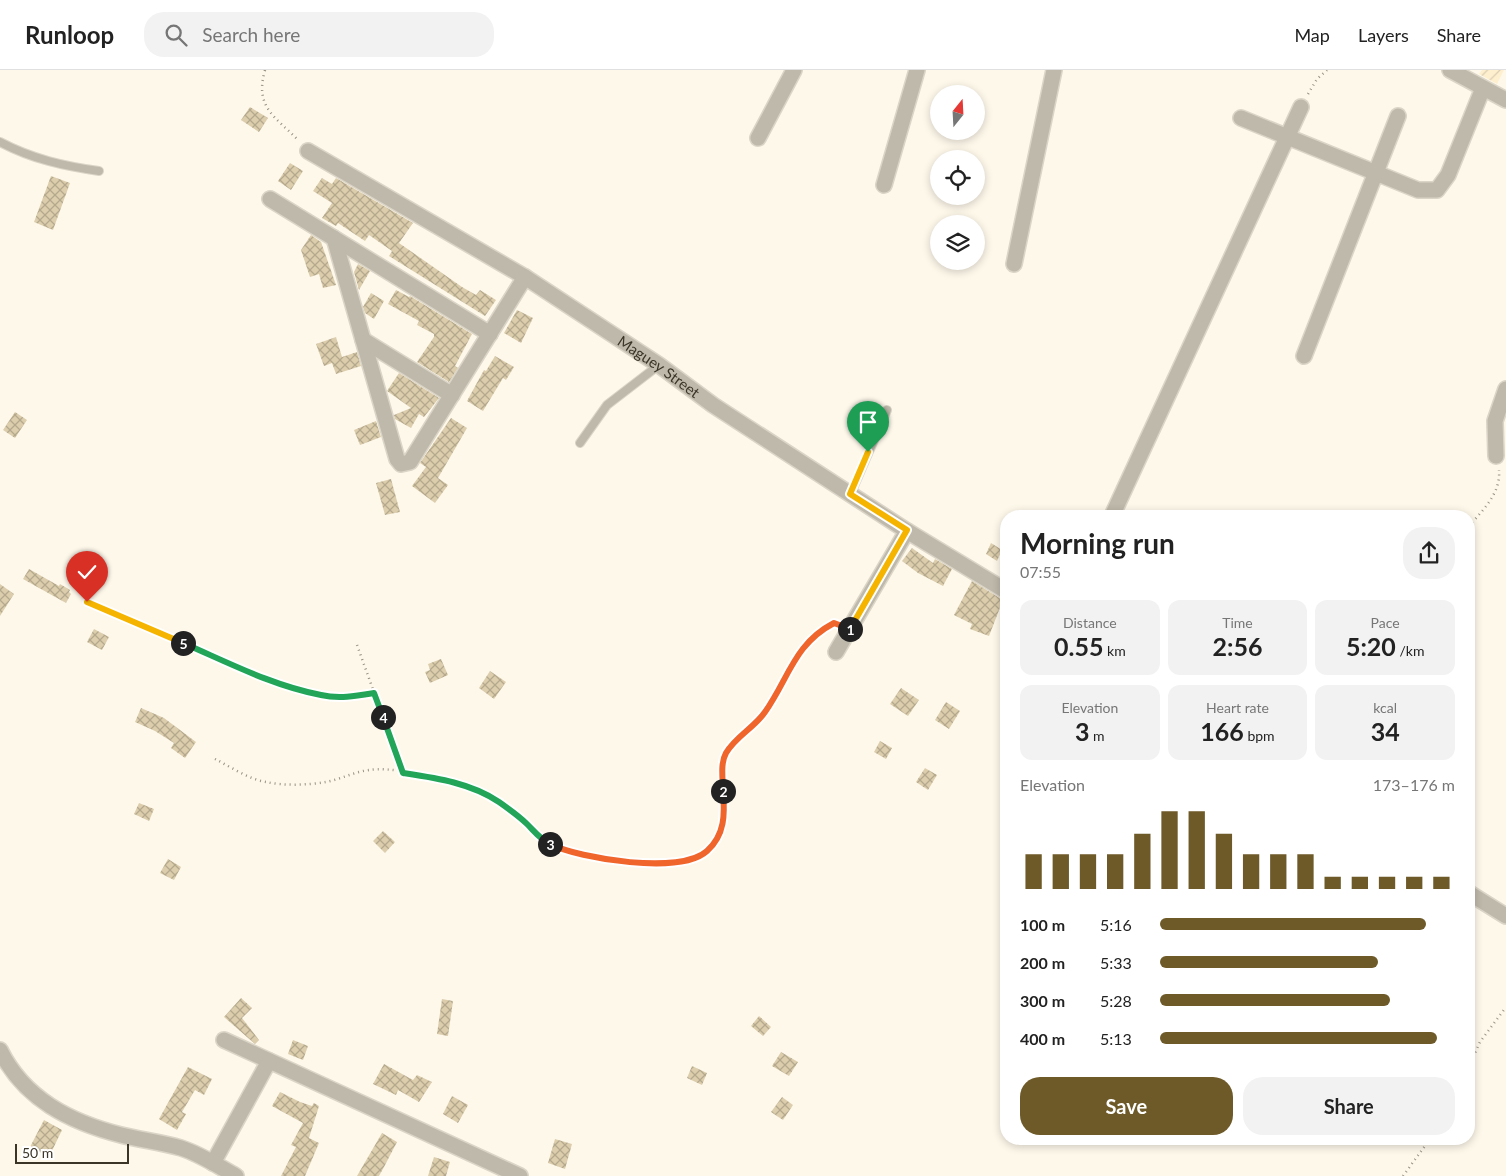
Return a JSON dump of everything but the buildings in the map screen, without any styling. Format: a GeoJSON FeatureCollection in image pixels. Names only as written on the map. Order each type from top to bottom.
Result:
{"type":"FeatureCollection","features":[{"type":"Feature","properties":{"kind":"street"},"geometry":{"type":"LineString","coordinates":[[758,138],[794,70]]}},
{"type":"Feature","properties":{"kind":"street"},"geometry":{"type":"LineString","coordinates":[[884,185],[917,70]]}},
{"type":"Feature","properties":{"kind":"street"},"geometry":{"type":"LineString","coordinates":[[1014,264],[1054,70]]}},
{"type":"Feature","properties":{"kind":"street"},"geometry":{"type":"LineString","coordinates":[[1450,70],[1506,100]]}},
{"type":"Feature","properties":{"kind":"street"},"geometry":{"type":"LineString","coordinates":[[1241,118],[1418,190],[1437,190],[1448,175],[1483,88]]}},
{"type":"Feature","properties":{"kind":"street"},"geometry":{"type":"LineString","coordinates":[[1115,510],[1301,106]]}},
{"type":"Feature","properties":{"kind":"street"},"geometry":{"type":"LineString","coordinates":[[1304,356],[1398,116]]}},
{"type":"Feature","properties":{"kind":"street","name":"Maguey Street"},"geometry":{"type":"LineString","coordinates":[[308,151],[525,277],[659,365],[713,405],[850,494],[1000,587]]}},
{"type":"Feature","properties":{"kind":"street"},"geometry":{"type":"LineString","coordinates":[[270,199],[490,334]]}},
{"type":"Feature","properties":{"kind":"street"},"geometry":{"type":"LineString","coordinates":[[334,238],[399,462],[405,464],[410,462],[525,277]]}},
{"type":"Feature","properties":{"kind":"street"},"geometry":{"type":"LineString","coordinates":[[363,340],[452,395]]}},
{"type":"Feature","properties":{"kind":"street"},"geometry":{"type":"LineString","coordinates":[[1496,456],[1495,421],[1506,389]]}},
{"type":"Feature","properties":{"kind":"street"},"geometry":{"type":"LineString","coordinates":[[836,652],[907,530]]}},
{"type":"Feature","properties":{"kind":"street"},"geometry":{"type":"LineString","coordinates":[[1475,897],[1506,916]]}},
{"type":"Feature","properties":{"kind":"street"},"geometry":{"type":"LineString","coordinates":[[224,1040],[520,1176]]}},
{"type":"Feature","properties":{"kind":"street"},"geometry":{"type":"LineString","coordinates":[[0,1050],[17,1077],[32,1093],[51,1108],[85,1124],[182,1148],[236,1176]]}},
{"type":"Feature","properties":{"kind":"street"},"geometry":{"type":"LineString","coordinates":[[214,1163],[269,1061]]}},
{"type":"Feature","properties":{"kind":"lane"},"geometry":{"type":"LineString","coordinates":[[0,142],[21,153],[62,166],[99,171]]}},
{"type":"Feature","properties":{"kind":"lane"},"geometry":{"type":"LineString","coordinates":[[580,444],[607,405],[659,365]]}},
{"type":"Feature","properties":{"kind":"lane"},"geometry":{"type":"LineString","coordinates":[[850,494],[886,410]]}},
{"type":"Feature","properties":{"kind":"path"},"geometry":{"type":"LineString","coordinates":[[265,70],[262,94],[266,107],[272,116],[308,151]]}},
{"type":"Feature","properties":{"kind":"path"},"geometry":{"type":"LineString","coordinates":[[1301,106],[1317,80],[1327,70]]}},
{"type":"Feature","properties":{"kind":"path"},"geometry":{"type":"LineString","coordinates":[[1475,519],[1487,504],[1498,485],[1500,476],[1496,456]]}},
{"type":"Feature","properties":{"kind":"path"},"geometry":{"type":"LineString","coordinates":[[87,602],[246,671],[321,696],[348,697],[374,693]]}},
{"type":"Feature","properties":{"kind":"path"},"geometry":{"type":"LineString","coordinates":[[215,759],[245,775],[265,782],[288,784],[326,782],[370,770],[439,779],[474,789],[498,802],[526,823],[541,840],[577,854],[627,863],[664,863],[692,858],[705,853],[721,830],[725,814],[722,770],[725,755],[736,739],[753,728],[766,711],[807,642],[821,630],[834,623],[850,629]]}},
{"type":"Feature","properties":{"kind":"path"},"geometry":{"type":"LineString","coordinates":[[357,645],[403,773]]}},
{"type":"Feature","properties":{"kind":"path"},"geometry":{"type":"LineString","coordinates":[[1475,1053],[1480,1042],[1506,1007]]}},
{"type":"Feature","properties":{"kind":"path"},"geometry":{"type":"LineString","coordinates":[[1402,1176],[1425,1145]]}},
{"type":"Feature","properties":{"kind":"shaded area"},"geometry":{"type":"Polygon","coordinates":[[[1482,70],[1504,70],[1497,84],[1479,74],[1482,70]]]}},
{"type":"Feature","properties":{"kind":"route"},"geometry":{"type":"LineString","coordinates":[[87,602],[246,671],[321,696],[348,697],[374,693],[403,773],[439,779],[474,789],[498,802],[526,823],[541,840],[555,847],[577,854],[627,863],[664,863],[692,858],[705,853],[715,842],[721,830],[725,814],[722,770],[725,755],[736,739],[753,728],[766,711],[795,659],[807,642],[821,630],[834,623],[850,629],[907,530],[850,494],[868,452]]}}]}
